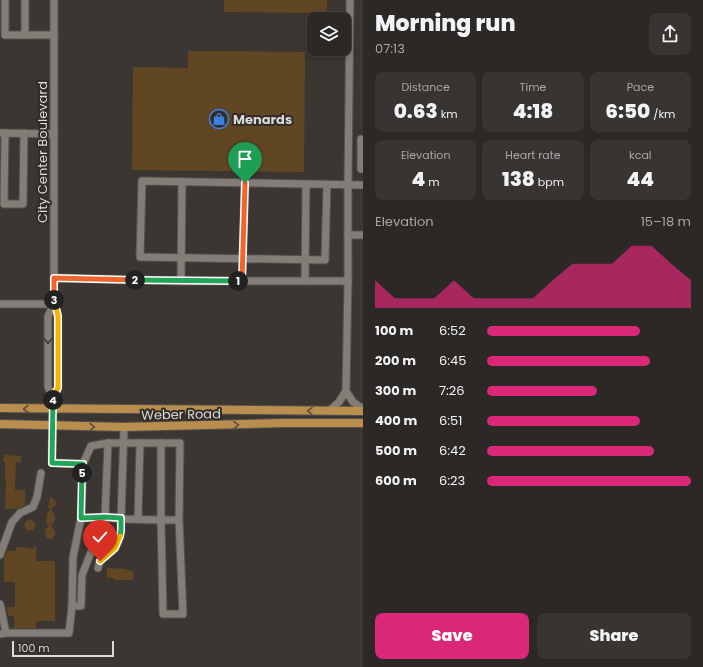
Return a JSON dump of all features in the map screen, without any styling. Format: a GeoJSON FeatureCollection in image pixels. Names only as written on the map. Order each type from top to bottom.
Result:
{"type":"FeatureCollection","features":[{"type":"Feature","properties":{"kind":"main road","name":"Weber Road"},"geometry":{"type":"LineString","coordinates":[[0,408],[363,410]]}},
{"type":"Feature","properties":{"kind":"main road","name":"Weber Road"},"geometry":{"type":"LineString","coordinates":[[0,424],[124,427],[282,423],[363,423]]}},
{"type":"Feature","properties":{"kind":"street"},"geometry":{"type":"LineString","coordinates":[[5,0],[2,35],[54,35]]}},
{"type":"Feature","properties":{"kind":"street"},"geometry":{"type":"LineString","coordinates":[[25,0],[25,35]]}},
{"type":"Feature","properties":{"kind":"street","name":"City Center Boulevard"},"geometry":{"type":"LineString","coordinates":[[53,397],[58,388],[58,316],[54,304],[54,0]]}},
{"type":"Feature","properties":{"kind":"street"},"geometry":{"type":"LineString","coordinates":[[329,411],[339,402],[346,391],[350,0]]}},
{"type":"Feature","properties":{"kind":"street"},"geometry":{"type":"LineString","coordinates":[[24,133],[23,204],[4,204],[2,133],[24,133],[54,134]]}},
{"type":"Feature","properties":{"kind":"street"},"geometry":{"type":"LineString","coordinates":[[348,139],[362,139],[361,168],[363,168]]}},
{"type":"Feature","properties":{"kind":"street"},"geometry":{"type":"LineString","coordinates":[[327,185],[325,260],[140,257],[142,181],[363,185]]}},
{"type":"Feature","properties":{"kind":"street"},"geometry":{"type":"LineString","coordinates":[[181,281],[182,182]]}},
{"type":"Feature","properties":{"kind":"street"},"geometry":{"type":"LineString","coordinates":[[242,281],[245,183]]}},
{"type":"Feature","properties":{"kind":"street"},"geometry":{"type":"LineString","coordinates":[[305,282],[306,185]]}},
{"type":"Feature","properties":{"kind":"street"},"geometry":{"type":"LineString","coordinates":[[348,235],[363,235]]}},
{"type":"Feature","properties":{"kind":"street"},"geometry":{"type":"LineString","coordinates":[[54,278],[181,281],[348,281]]}},
{"type":"Feature","properties":{"kind":"street"},"geometry":{"type":"LineString","coordinates":[[0,304],[54,304]]}},
{"type":"Feature","properties":{"kind":"street","name":"City Center Boulevard"},"geometry":{"type":"LineString","coordinates":[[53,397],[48,387],[48,316],[54,304]]}},
{"type":"Feature","properties":{"kind":"street"},"geometry":{"type":"LineString","coordinates":[[346,391],[353,402],[363,410]]}},
{"type":"Feature","properties":{"kind":"street"},"geometry":{"type":"LineString","coordinates":[[53,397],[52,463],[83,464]]}},
{"type":"Feature","properties":{"kind":"street"},"geometry":{"type":"LineString","coordinates":[[98,568],[100,561],[115,548],[121,531],[124,427]]}},
{"type":"Feature","properties":{"kind":"street"},"geometry":{"type":"LineString","coordinates":[[0,604],[3,633],[69,633],[72,606],[73,557],[81,518],[83,464],[91,446],[123,442],[140,443],[161,443],[180,444],[179,520],[183,614],[163,614],[161,443]]}},
{"type":"Feature","properties":{"kind":"street"},"geometry":{"type":"LineString","coordinates":[[72,606],[81,606],[82,575],[105,517],[108,443]]}},
{"type":"Feature","properties":{"kind":"street"},"geometry":{"type":"LineString","coordinates":[[138,519],[140,443]]}},
{"type":"Feature","properties":{"kind":"street"},"geometry":{"type":"LineString","coordinates":[[0,555],[12,522],[20,513],[33,507],[37,497],[41,473]]}},
{"type":"Feature","properties":{"kind":"street"},"geometry":{"type":"LineString","coordinates":[[81,518],[105,517],[179,520]]}},
{"type":"Feature","properties":{"kind":"building"},"geometry":{"type":"Polygon","coordinates":[[[224,0],[327,0],[327,12],[224,12],[224,0]]]}},
{"type":"Feature","properties":{"kind":"building","name":"Menards"},"geometry":{"type":"Polygon","coordinates":[[[188,51],[305,52],[304,172],[132,170],[133,67],[188,68],[188,51]]]}},
{"type":"Feature","properties":{"kind":"building"},"geometry":{"type":"Polygon","coordinates":[[[4,455],[21,456],[21,462],[16,462],[15,490],[25,490],[25,505],[17,509],[5,509],[6,480],[5,462],[3,462],[4,455]]]}},
{"type":"Feature","properties":{"kind":"building"},"geometry":{"type":"Polygon","coordinates":[[[50,497],[54,499],[56,503],[51,509],[48,509],[50,497]]]}},
{"type":"Feature","properties":{"kind":"building"},"geometry":{"type":"Polygon","coordinates":[[[51,509],[56,518],[51,525],[55,531],[55,535],[53,538],[49,539],[46,538],[45,530],[49,526],[46,522],[47,513],[51,509]]]}},
{"type":"Feature","properties":{"kind":"building"},"geometry":{"type":"Polygon","coordinates":[[[30,519],[34,521],[36,525],[34,529],[30,531],[26,529],[24,525],[26,521],[30,519]]]}},
{"type":"Feature","properties":{"kind":"building"},"geometry":{"type":"Polygon","coordinates":[[[36,544],[36,561],[55,561],[55,621],[36,621],[36,628],[14,628],[14,616],[8,616],[7,607],[15,607],[15,582],[4,582],[4,558],[7,551],[16,551],[16,547],[32,548],[31,552],[36,544]]]}},
{"type":"Feature","properties":{"kind":"building"},"geometry":{"type":"Polygon","coordinates":[[[107,568],[133,571],[133,580],[114,580],[114,578],[107,578],[107,568]]]}},
{"type":"Feature","properties":{"kind":"place","name":"Menards"},"geometry":{"type":"Point","coordinates":[219,119]}},
{"type":"Feature","properties":{"kind":"route"},"geometry":{"type":"LineString","coordinates":[[100,561],[115,548],[121,531],[121,518],[81,518],[83,464],[52,463],[53,397],[58,388],[58,316],[54,304],[54,278],[242,281],[245,183]]}}]}
